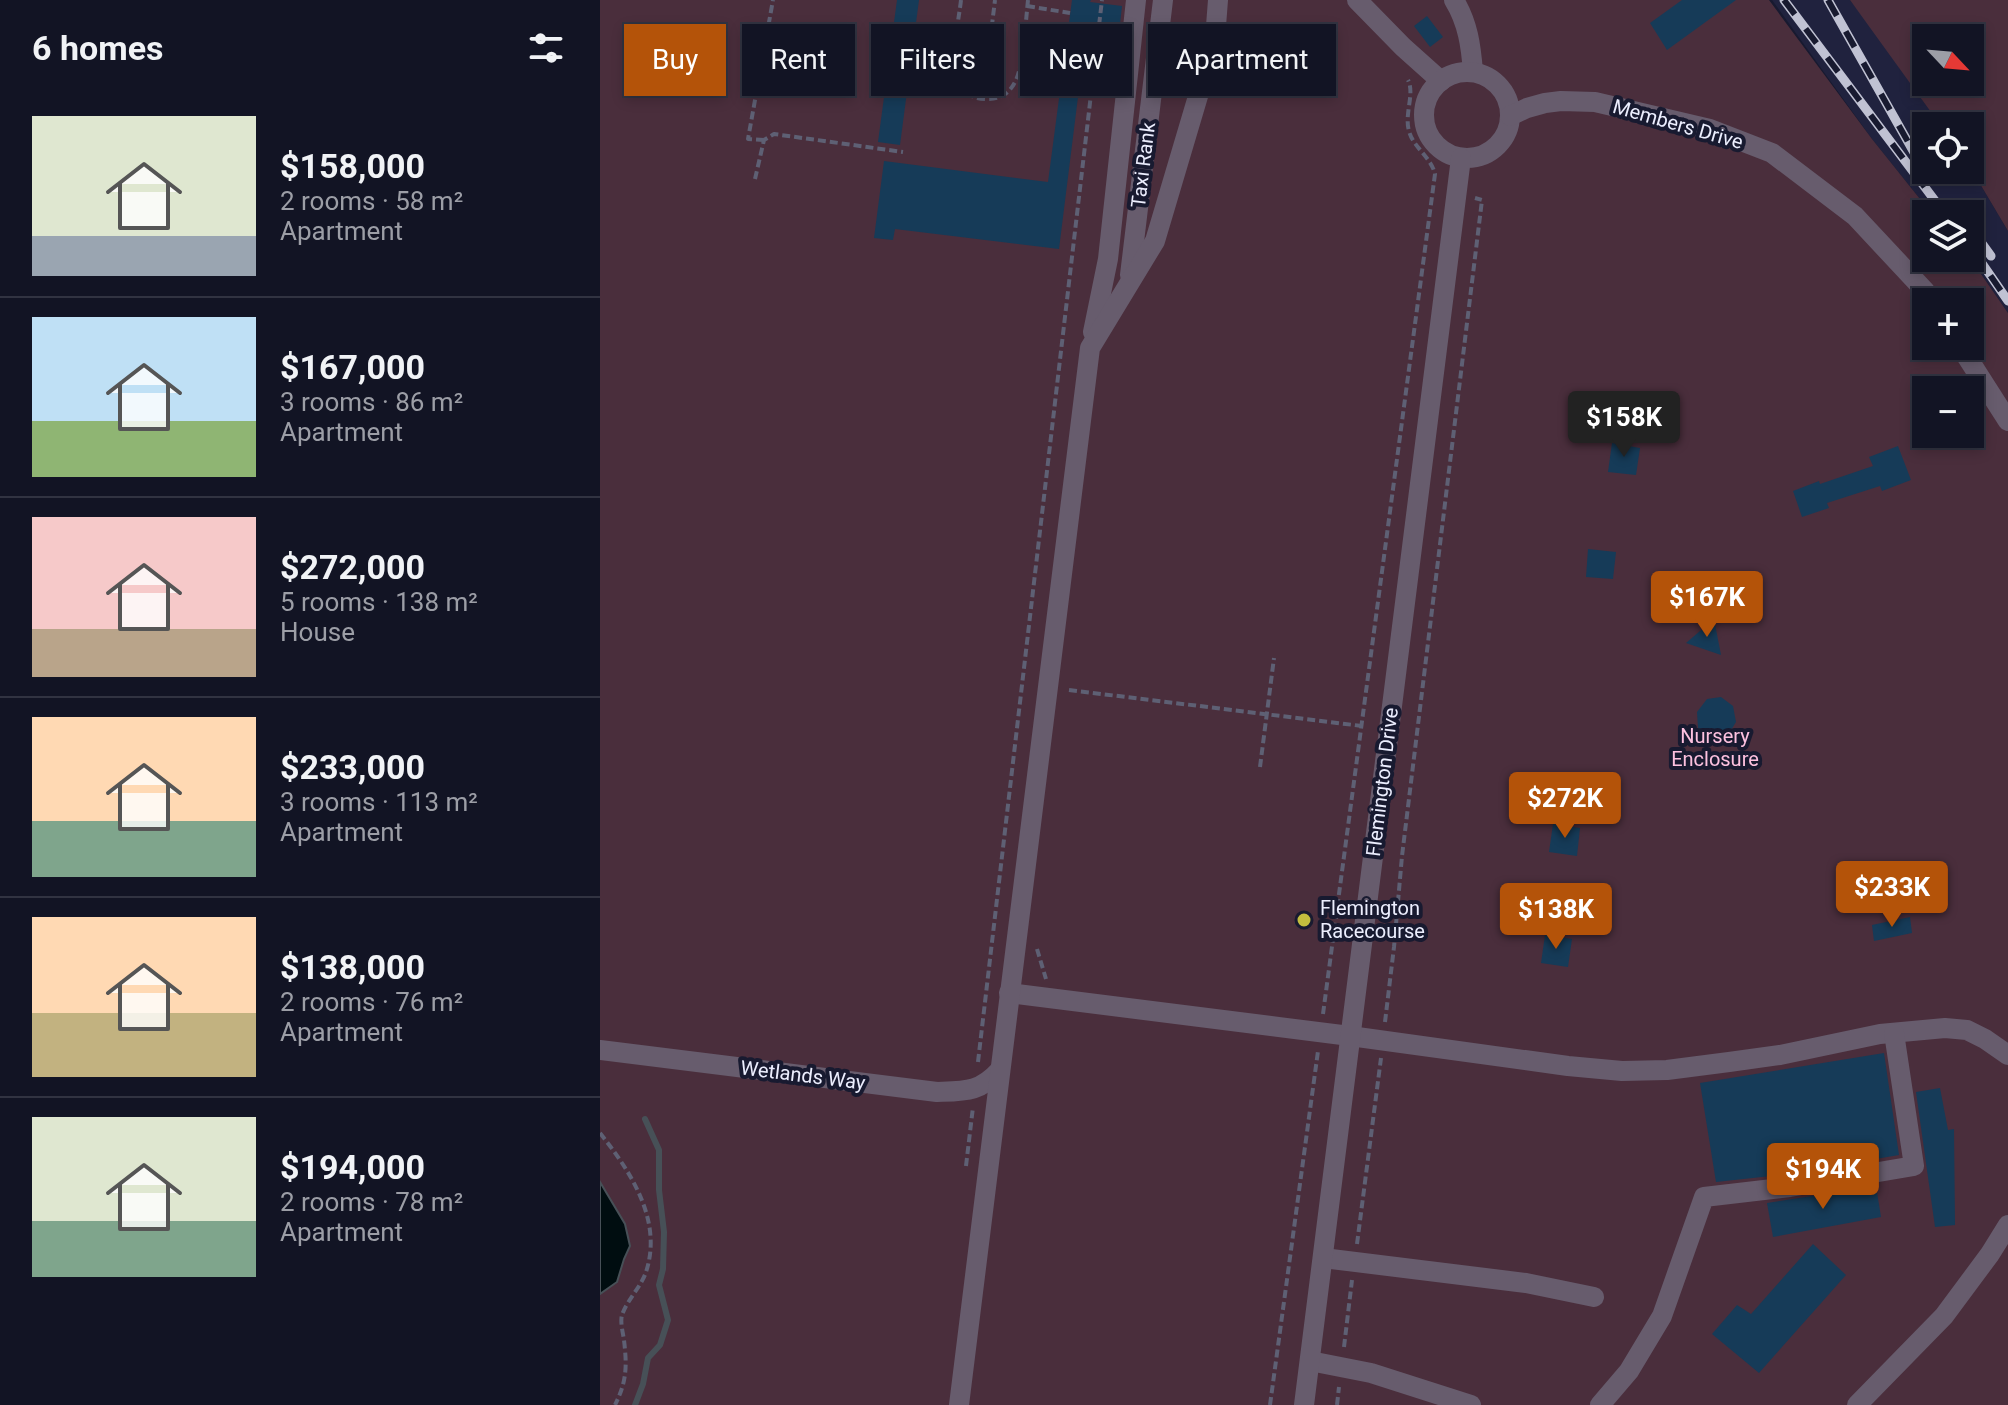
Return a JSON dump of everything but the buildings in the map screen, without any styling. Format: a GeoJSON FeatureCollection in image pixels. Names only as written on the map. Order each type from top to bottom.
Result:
{"type":"FeatureCollection","features":[{"type":"Feature","properties":{"kind":"lane"},"geometry":{"type":"LineString","coordinates":[[959,1405],[1090,348],[1108,259],[1136,0]]}},
{"type":"Feature","properties":{"kind":"lane","name":"Taxi Rank"},"geometry":{"type":"LineString","coordinates":[[1129,283],[1163,0]]}},
{"type":"Feature","properties":{"kind":"lane"},"geometry":{"type":"LineString","coordinates":[[1090,348],[1155,241],[1215,39],[1218,0]]}},
{"type":"Feature","properties":{"kind":"lane"},"geometry":{"type":"LineString","coordinates":[[1357,0],[1441,81]]}},
{"type":"Feature","properties":{"kind":"lane"},"geometry":{"type":"LineString","coordinates":[[1454,0],[1471,42],[1473,72]]}},
{"type":"Feature","properties":{"kind":"lane"},"geometry":{"type":"LineString","coordinates":[[1473,72],[1495,82],[1503,91],[1509,104],[1507,130],[1500,143],[1489,152],[1461,158],[1440,149],[1432,140],[1424,116],[1431,92],[1441,81],[1451,75],[1473,72]]}},
{"type":"Feature","properties":{"kind":"lane","name":"Members Drive"},"geometry":{"type":"LineString","coordinates":[[1510,116],[1545,103],[1595,102],[1710,129],[1772,153],[1855,216],[1922,288]]}},
{"type":"Feature","properties":{"kind":"lane","name":"Flemington Drive"},"geometry":{"type":"LineString","coordinates":[[1304,1405],[1461,158]]}},
{"type":"Feature","properties":{"kind":"lane"},"geometry":{"type":"LineString","coordinates":[[1969,360],[2008,421]]}},
{"type":"Feature","properties":{"kind":"lane"},"geometry":{"type":"LineString","coordinates":[[1009,993],[1622,1071],[1667,1070],[1894,1033],[1945,1028],[1967,1030],[2008,1055]]}},
{"type":"Feature","properties":{"kind":"lane"},"geometry":{"type":"LineString","coordinates":[[1600,1405],[1629,1371],[1662,1316],[1704,1197],[1790,1187],[1914,1166],[1894,1033]]}},
{"type":"Feature","properties":{"kind":"lane","name":"Wetlands Way"},"geometry":{"type":"LineString","coordinates":[[600,1050],[937,1092],[961,1091],[987,1084],[1000,1070]]}},
{"type":"Feature","properties":{"kind":"lane"},"geometry":{"type":"LineString","coordinates":[[1857,1405],[1944,1316],[2008,1225]]}},
{"type":"Feature","properties":{"kind":"lane"},"geometry":{"type":"LineString","coordinates":[[1323,1258],[1526,1283],[1594,1297]]}},
{"type":"Feature","properties":{"kind":"lane"},"geometry":{"type":"LineString","coordinates":[[1310,1361],[1371,1373],[1471,1405]]}},
{"type":"Feature","properties":{"kind":"path"},"geometry":{"type":"LineString","coordinates":[[773,0],[748,139],[764,140],[774,134],[903,152]]}},
{"type":"Feature","properties":{"kind":"path"},"geometry":{"type":"LineString","coordinates":[[961,0],[954,72],[960,87],[968,94],[983,99],[1004,96],[1018,76],[1028,3],[1070,13]]}},
{"type":"Feature","properties":{"kind":"path"},"geometry":{"type":"LineString","coordinates":[[983,99],[995,0]]}},
{"type":"Feature","properties":{"kind":"path"},"geometry":{"type":"LineString","coordinates":[[966,1167],[1102,0]]}},
{"type":"Feature","properties":{"kind":"path"},"geometry":{"type":"LineString","coordinates":[[1270,1405],[1435,174],[1433,164],[1409,132],[1411,86],[1406,76]]}},
{"type":"Feature","properties":{"kind":"path"},"geometry":{"type":"LineString","coordinates":[[755,179],[764,140]]}},
{"type":"Feature","properties":{"kind":"path"},"geometry":{"type":"LineString","coordinates":[[1337,1405],[1380,1072],[1402,856],[1482,200],[1433,190]]}},
{"type":"Feature","properties":{"kind":"path"},"geometry":{"type":"LineString","coordinates":[[1260,767],[1274,658]]}},
{"type":"Feature","properties":{"kind":"path"},"geometry":{"type":"LineString","coordinates":[[1066,690],[1389,727]]}},
{"type":"Feature","properties":{"kind":"path"},"geometry":{"type":"LineString","coordinates":[[1036,946],[1048,986],[1046,998]]}},
{"type":"Feature","properties":{"kind":"path"},"geometry":{"type":"LineString","coordinates":[[600,1133],[619,1157],[642,1198],[652,1239],[646,1273],[622,1317],[627,1369],[615,1405]]}},
{"type":"Feature","properties":{"kind":"shaded area"},"geometry":{"type":"Polygon","coordinates":[[[1772,0],[1850,0],[1868,23],[1912,85],[1912,96],[1920,96],[1931,112],[1912,112],[1912,184],[1980,184],[2008,231],[2008,313],[1980,272],[1984,272],[1984,200],[1921,200],[1872,139],[1772,0]]]}},
{"type":"Feature","properties":{"kind":"shaded area"},"geometry":{"type":"Polygon","coordinates":[[[600,1182],[625,1224],[630,1246],[617,1282],[600,1294],[600,1182]]]}},
{"type":"Feature","properties":{"kind":"green space","name":"Flemington Racecourse"},"geometry":{"type":"Polygon","coordinates":[[[600,0],[1769,0],[1921,200],[1912,200],[1912,272],[1980,272],[2008,313],[2008,1405],[600,1405],[600,0]]]}},
{"type":"Feature","properties":{"kind":"green space"},"geometry":{"type":"Polygon","coordinates":[[[1850,0],[2008,0],[2008,231],[1980,184],[1984,184],[1984,112],[1931,112],[1919,96],[1984,96],[1984,24],[1912,24],[1912,86],[1850,0]]]}},
{"type":"Feature","properties":{"kind":"waterway"},"geometry":{"type":"LineString","coordinates":[[635,1405],[648,1358],[660,1345],[668,1320],[659,1285],[663,1269],[664,1232],[659,1190],[659,1150],[645,1119]]}},
{"type":"Feature","properties":{"kind":"railway"},"geometry":{"type":"LineString","coordinates":[[1784,0],[1934,200]]}},
{"type":"Feature","properties":{"kind":"railway"},"geometry":{"type":"LineString","coordinates":[[1828,0],[1912,149]]}},
{"type":"Feature","properties":{"kind":"railway"},"geometry":{"type":"LineString","coordinates":[[1984,246],[1991,256]]}},
{"type":"Feature","properties":{"kind":"railway"},"geometry":{"type":"LineString","coordinates":[[1984,266],[2008,301]]}},
{"type":"Feature","properties":{"kind":"place","name":"Flemington Racecourse"},"geometry":{"type":"Point","coordinates":[1304,920]}},
{"type":"Feature","properties":{"kind":"park label","name":"Nursery Enclosure"},"geometry":{"type":"Point","coordinates":[1715,748]}}]}
